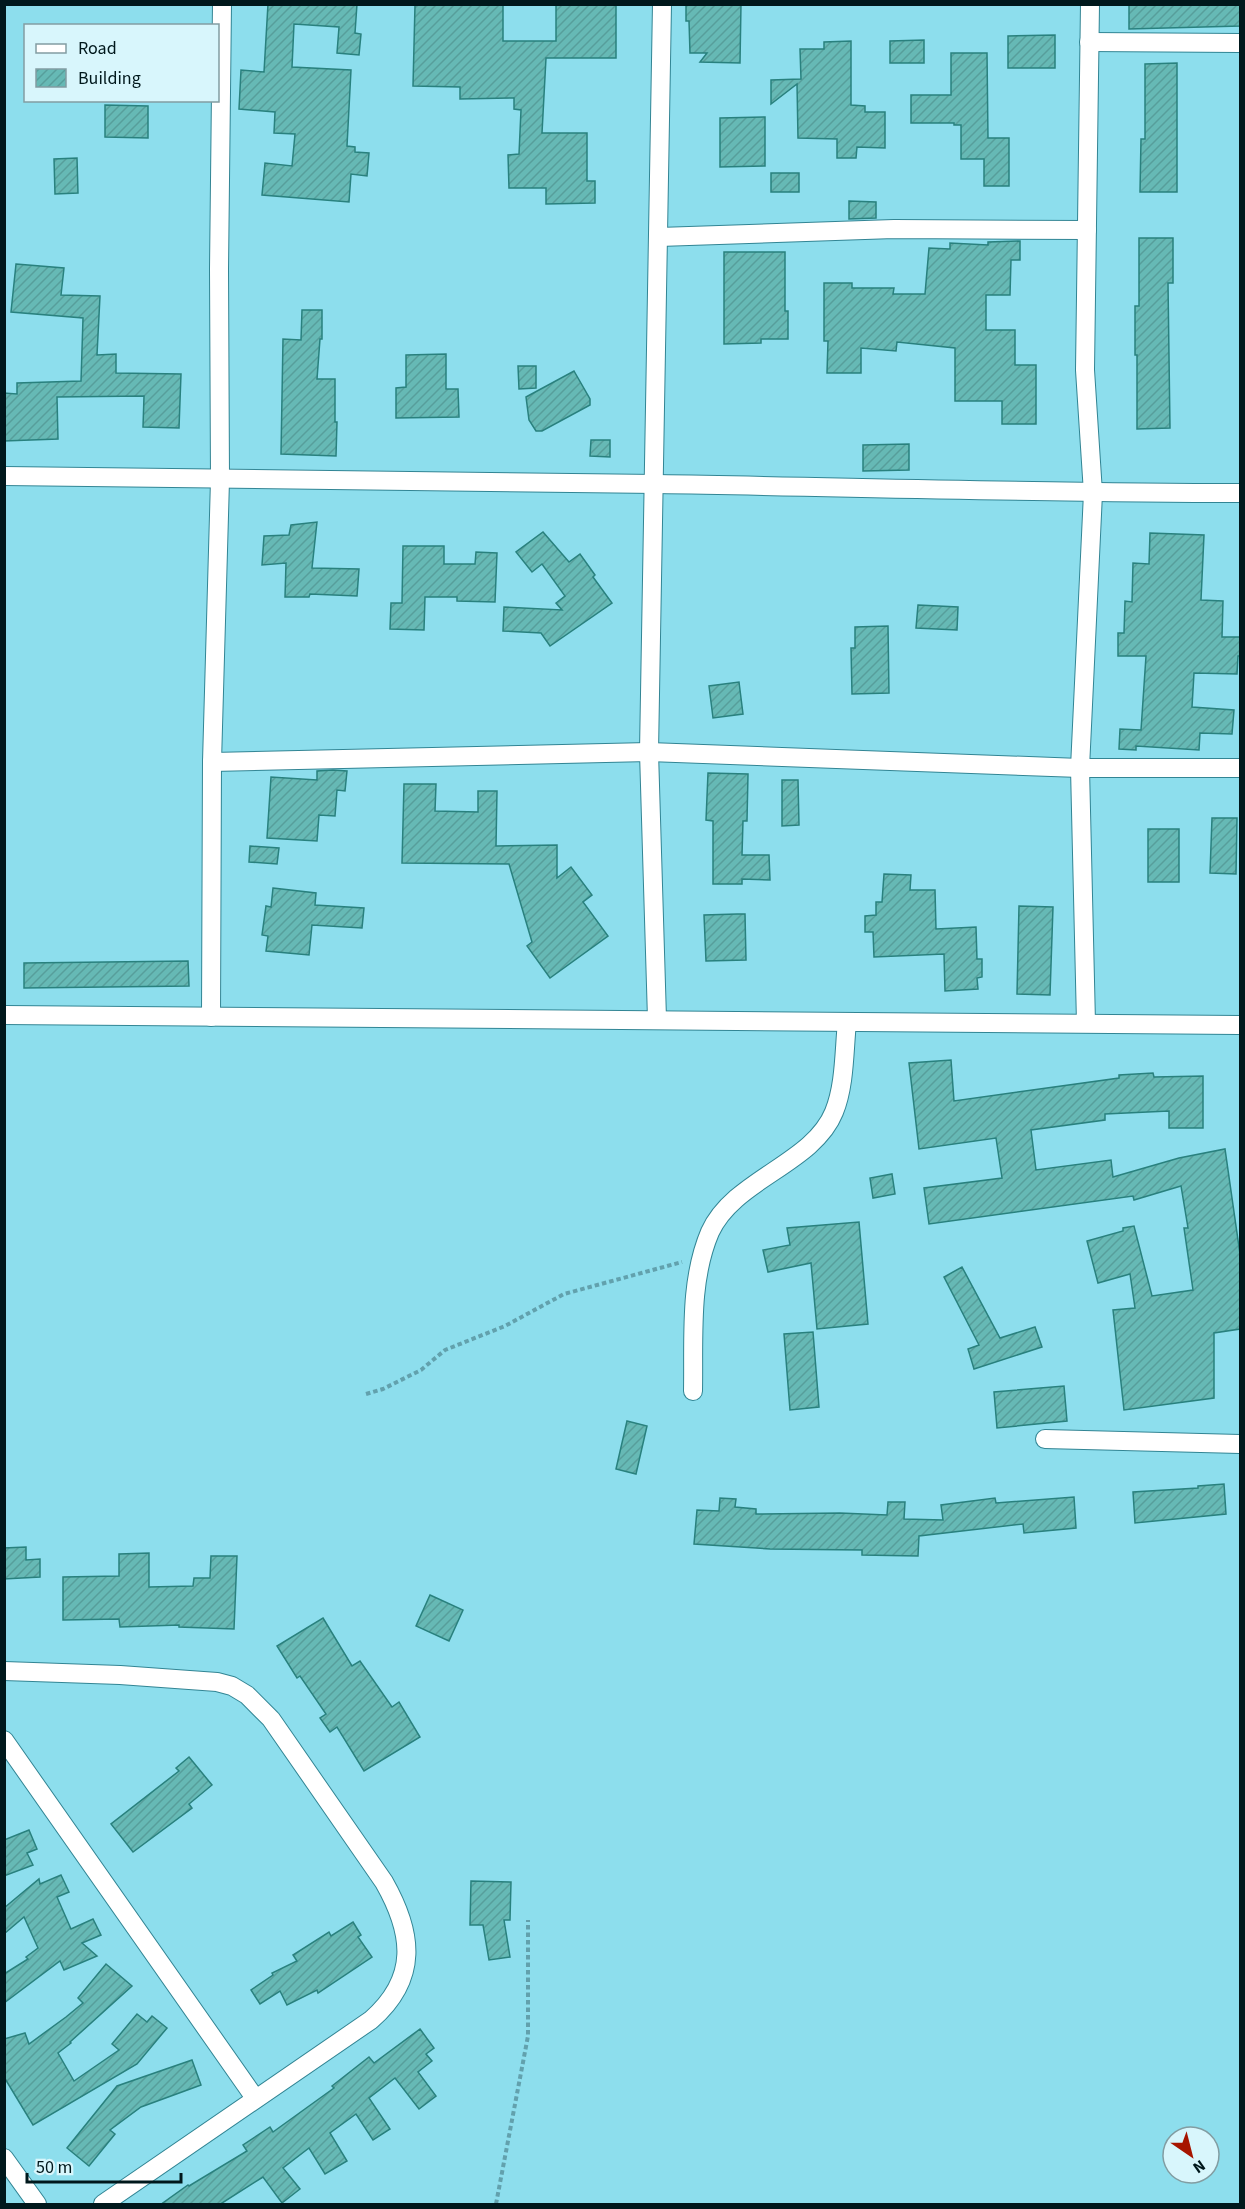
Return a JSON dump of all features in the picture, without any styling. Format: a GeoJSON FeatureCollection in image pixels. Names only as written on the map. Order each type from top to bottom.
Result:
{"type":"FeatureCollection","features":[{"type":"Feature","properties":{"kind":"street"},"geometry":{"type":"LineString","coordinates":[[212,1017],[212,762],[220,480],[219,269],[222,4]]}},
{"type":"Feature","properties":{"kind":"street"},"geometry":{"type":"LineString","coordinates":[[657,1019],[649,752],[662,4]]}},
{"type":"Feature","properties":{"kind":"street"},"geometry":{"type":"LineString","coordinates":[[1086,1023],[1080,768],[1093,493],[1085,370],[1090,4]]}},
{"type":"Feature","properties":{"kind":"street"},"geometry":{"type":"LineString","coordinates":[[1089,42],[1240,44]]}},
{"type":"Feature","properties":{"kind":"street"},"geometry":{"type":"LineString","coordinates":[[659,237],[894,229],[1087,230]]}},
{"type":"Feature","properties":{"kind":"street"},"geometry":{"type":"LineString","coordinates":[[4,476],[653,483],[1093,493],[1240,493]]}},
{"type":"Feature","properties":{"kind":"street"},"geometry":{"type":"LineString","coordinates":[[212,762],[649,752],[1080,768],[1240,768]]}},
{"type":"Feature","properties":{"kind":"street"},"geometry":{"type":"LineString","coordinates":[[4,1015],[1240,1025]]}},
{"type":"Feature","properties":{"kind":"street"},"geometry":{"type":"LineString","coordinates":[[693,1391],[696,1281],[710,1232],[726,1207],[805,1148],[822,1132],[833,1114],[839,1094],[847,1022]]}},
{"type":"Feature","properties":{"kind":"street"},"geometry":{"type":"LineString","coordinates":[[1045,1439],[1240,1444]]}},
{"type":"Feature","properties":{"kind":"street"},"geometry":{"type":"LineString","coordinates":[[4,1671],[120,1675],[218,1682],[232,1686],[248,1695],[271,1719],[384,1882],[404,1923],[406,1941],[402,1975],[395,1992],[384,2008],[371,2020],[103,2205]]}},
{"type":"Feature","properties":{"kind":"street"},"geometry":{"type":"LineString","coordinates":[[4,1740],[255,2098]]}},
{"type":"Feature","properties":{"kind":"street"},"geometry":{"type":"LineString","coordinates":[[4,2158],[37,2205]]}},
{"type":"Feature","properties":{"kind":"path"},"geometry":{"type":"LineString","coordinates":[[366,1394],[383,1389],[421,1370],[445,1350],[505,1326],[564,1294],[703,1256]]}},
{"type":"Feature","properties":{"kind":"path"},"geometry":{"type":"LineString","coordinates":[[496,2205],[528,2036],[528,1920]]}},
{"type":"Feature","properties":{"kind":"building"},"geometry":{"type":"Polygon","coordinates":[[[268,4],[357,4],[355,33],[361,34],[359,55],[337,53],[339,27],[294,24],[292,67],[351,70],[347,146],[355,147],[355,152],[369,153],[367,176],[351,174],[349,202],[262,195],[265,163],[292,166],[295,134],[274,133],[275,112],[239,109],[241,70],[264,72],[268,4]]]}},
{"type":"Feature","properties":{"kind":"building"},"geometry":{"type":"Polygon","coordinates":[[[556,4],[616,4],[616,58],[546,58],[542,133],[587,133],[587,181],[595,181],[595,203],[546,204],[546,188],[509,188],[508,155],[519,154],[521,110],[514,109],[514,98],[460,99],[460,87],[413,86],[415,5],[503,5],[503,41],[556,41],[556,4]]]}},
{"type":"Feature","properties":{"kind":"building"},"geometry":{"type":"Polygon","coordinates":[[[686,4],[741,4],[740,63],[700,62],[707,53],[690,53],[686,4]]]}},
{"type":"Feature","properties":{"kind":"building"},"geometry":{"type":"Polygon","coordinates":[[[1129,4],[1240,4],[1240,26],[1129,29],[1129,4]]]}},
{"type":"Feature","properties":{"kind":"building"},"geometry":{"type":"Polygon","coordinates":[[[1055,35],[1055,68],[1008,68],[1008,36],[1055,35]]]}},
{"type":"Feature","properties":{"kind":"building"},"geometry":{"type":"Polygon","coordinates":[[[924,40],[924,63],[890,63],[890,41],[924,40]]]}},
{"type":"Feature","properties":{"kind":"building"},"geometry":{"type":"Polygon","coordinates":[[[851,41],[851,105],[865,106],[865,112],[885,112],[885,148],[857,147],[856,158],[837,158],[837,139],[798,138],[797,84],[771,104],[771,80],[801,79],[800,49],[824,49],[824,42],[851,41]]]}},
{"type":"Feature","properties":{"kind":"building"},"geometry":{"type":"Polygon","coordinates":[[[951,53],[987,53],[988,138],[1009,138],[1009,186],[984,186],[984,159],[961,159],[961,125],[911,123],[911,95],[951,95],[951,53]]]}},
{"type":"Feature","properties":{"kind":"building"},"geometry":{"type":"Polygon","coordinates":[[[1177,63],[1177,192],[1140,192],[1141,139],[1145,139],[1145,64],[1177,63]]]}},
{"type":"Feature","properties":{"kind":"building"},"geometry":{"type":"Polygon","coordinates":[[[105,105],[148,106],[148,138],[105,137],[105,105]]]}},
{"type":"Feature","properties":{"kind":"building"},"geometry":{"type":"Polygon","coordinates":[[[765,117],[765,166],[720,167],[720,118],[765,117]]]}},
{"type":"Feature","properties":{"kind":"building"},"geometry":{"type":"Polygon","coordinates":[[[77,158],[78,193],[55,194],[54,159],[77,158]]]}},
{"type":"Feature","properties":{"kind":"building"},"geometry":{"type":"Polygon","coordinates":[[[771,173],[799,173],[799,192],[771,192],[771,173]]]}},
{"type":"Feature","properties":{"kind":"building"},"geometry":{"type":"Polygon","coordinates":[[[849,201],[876,202],[876,218],[849,219],[849,201]]]}},
{"type":"Feature","properties":{"kind":"building"},"geometry":{"type":"Polygon","coordinates":[[[1139,238],[1173,238],[1173,283],[1168,283],[1170,428],[1137,429],[1135,306],[1139,306],[1139,238]]]}},
{"type":"Feature","properties":{"kind":"building"},"geometry":{"type":"Polygon","coordinates":[[[1020,241],[1020,260],[1011,260],[1010,295],[986,295],[986,330],[1015,330],[1015,365],[1036,365],[1036,424],[1002,424],[1002,401],[955,401],[955,348],[897,342],[896,351],[861,348],[861,373],[827,373],[828,341],[824,341],[824,283],[852,283],[852,288],[894,288],[893,294],[925,294],[929,248],[950,249],[950,243],[988,245],[988,242],[1020,241]]]}},
{"type":"Feature","properties":{"kind":"building"},"geometry":{"type":"Polygon","coordinates":[[[724,252],[785,252],[785,311],[788,311],[788,339],[761,339],[761,343],[724,344],[724,252]]]}},
{"type":"Feature","properties":{"kind":"building"},"geometry":{"type":"Polygon","coordinates":[[[16,264],[64,268],[61,295],[100,296],[97,355],[116,354],[116,373],[181,374],[179,428],[143,427],[144,396],[57,397],[58,439],[4,441],[4,393],[17,394],[17,383],[81,381],[83,318],[11,312],[16,264]]]}},
{"type":"Feature","properties":{"kind":"building"},"geometry":{"type":"Polygon","coordinates":[[[302,310],[322,310],[322,339],[320,339],[317,379],[335,379],[336,456],[281,454],[283,339],[301,340],[302,310]]]}},
{"type":"Feature","properties":{"kind":"building"},"geometry":{"type":"Polygon","coordinates":[[[446,354],[446,389],[458,389],[459,417],[396,418],[396,388],[406,387],[406,355],[446,354]]]}},
{"type":"Feature","properties":{"kind":"building"},"geometry":{"type":"Polygon","coordinates":[[[518,366],[536,366],[536,388],[519,389],[518,366]]]}},
{"type":"Feature","properties":{"kind":"building"},"geometry":{"type":"Polygon","coordinates":[[[574,371],[590,399],[590,405],[542,431],[536,431],[529,420],[526,397],[574,371]]]}},
{"type":"Feature","properties":{"kind":"building"},"geometry":{"type":"Polygon","coordinates":[[[591,440],[610,440],[610,457],[590,456],[591,440]]]}},
{"type":"Feature","properties":{"kind":"building"},"geometry":{"type":"Polygon","coordinates":[[[909,444],[909,470],[863,471],[863,445],[909,444]]]}},
{"type":"Feature","properties":{"kind":"building"},"geometry":{"type":"Polygon","coordinates":[[[317,522],[312,568],[359,569],[357,596],[310,594],[309,597],[285,597],[286,563],[262,565],[264,536],[289,535],[291,525],[317,522]]]}},
{"type":"Feature","properties":{"kind":"building"},"geometry":{"type":"Polygon","coordinates":[[[543,532],[569,562],[580,554],[612,603],[550,646],[541,633],[503,631],[504,607],[562,610],[556,603],[565,596],[542,564],[532,572],[516,552],[543,532]]]}},
{"type":"Feature","properties":{"kind":"building"},"geometry":{"type":"Polygon","coordinates":[[[1150,533],[1204,535],[1201,600],[1223,601],[1222,637],[1240,637],[1237,674],[1194,673],[1192,707],[1234,710],[1232,734],[1200,733],[1199,750],[1136,746],[1136,750],[1119,749],[1120,729],[1141,730],[1146,656],[1118,656],[1118,633],[1124,633],[1125,601],[1132,602],[1133,563],[1149,564],[1150,533]]]}},
{"type":"Feature","properties":{"kind":"building"},"geometry":{"type":"Polygon","coordinates":[[[403,546],[444,546],[444,564],[475,564],[476,552],[497,553],[495,602],[457,601],[457,597],[425,597],[424,630],[390,629],[391,603],[402,603],[403,546]]]}},
{"type":"Feature","properties":{"kind":"building"},"geometry":{"type":"Polygon","coordinates":[[[918,605],[958,607],[957,630],[916,628],[918,605]]]}},
{"type":"Feature","properties":{"kind":"building"},"geometry":{"type":"Polygon","coordinates":[[[888,626],[889,693],[852,694],[851,648],[855,648],[855,627],[888,626]]]}},
{"type":"Feature","properties":{"kind":"building"},"geometry":{"type":"Polygon","coordinates":[[[739,682],[743,714],[713,718],[709,686],[739,682]]]}},
{"type":"Feature","properties":{"kind":"building"},"geometry":{"type":"Polygon","coordinates":[[[317,771],[347,771],[345,791],[337,790],[335,816],[319,815],[317,841],[267,838],[271,777],[317,780],[317,771]]]}},
{"type":"Feature","properties":{"kind":"building"},"geometry":{"type":"Polygon","coordinates":[[[708,773],[748,774],[747,821],[743,821],[742,855],[769,855],[770,880],[742,879],[742,884],[713,884],[713,821],[706,820],[708,773]]]}},
{"type":"Feature","properties":{"kind":"building"},"geometry":{"type":"Polygon","coordinates":[[[782,780],[798,780],[799,825],[782,826],[782,780]]]}},
{"type":"Feature","properties":{"kind":"building"},"geometry":{"type":"Polygon","coordinates":[[[404,784],[436,784],[435,811],[478,812],[478,791],[497,791],[496,846],[557,845],[557,878],[571,867],[592,895],[583,902],[608,936],[550,978],[527,946],[532,942],[509,864],[402,863],[404,784]]]}},
{"type":"Feature","properties":{"kind":"building"},"geometry":{"type":"Polygon","coordinates":[[[1212,818],[1237,818],[1236,874],[1210,873],[1212,818]]]}},
{"type":"Feature","properties":{"kind":"building"},"geometry":{"type":"Polygon","coordinates":[[[1148,829],[1179,829],[1179,882],[1148,882],[1148,829]]]}},
{"type":"Feature","properties":{"kind":"building"},"geometry":{"type":"Polygon","coordinates":[[[250,846],[279,848],[277,864],[249,862],[250,846]]]}},
{"type":"Feature","properties":{"kind":"building"},"geometry":{"type":"Polygon","coordinates":[[[884,874],[911,875],[910,890],[935,890],[936,929],[976,927],[977,959],[982,959],[982,977],[977,978],[978,989],[945,991],[944,954],[874,957],[873,932],[865,932],[865,916],[876,915],[876,902],[882,902],[884,874]]]}},
{"type":"Feature","properties":{"kind":"building"},"geometry":{"type":"Polygon","coordinates":[[[273,888],[316,893],[315,905],[364,908],[362,928],[312,925],[309,955],[266,951],[268,936],[262,935],[266,906],[271,907],[273,888]]]}},
{"type":"Feature","properties":{"kind":"building"},"geometry":{"type":"Polygon","coordinates":[[[1019,906],[1053,907],[1050,995],[1017,994],[1019,906]]]}},
{"type":"Feature","properties":{"kind":"building"},"geometry":{"type":"Polygon","coordinates":[[[745,914],[746,960],[706,961],[704,915],[745,914]]]}},
{"type":"Feature","properties":{"kind":"building"},"geometry":{"type":"Polygon","coordinates":[[[188,961],[189,986],[24,988],[24,963],[188,961]]]}},
{"type":"Feature","properties":{"kind":"building"},"geometry":{"type":"Polygon","coordinates":[[[951,1060],[954,1101],[1119,1078],[1119,1075],[1153,1073],[1154,1077],[1203,1076],[1203,1128],[1169,1128],[1169,1111],[1105,1114],[1105,1120],[1031,1130],[1036,1170],[1111,1160],[1113,1177],[1179,1158],[1225,1149],[1240,1254],[1240,1329],[1214,1333],[1214,1398],[1124,1410],[1113,1310],[1135,1308],[1130,1274],[1098,1283],[1087,1241],[1134,1226],[1152,1296],[1193,1290],[1184,1228],[1188,1228],[1181,1186],[1134,1200],[1133,1196],[929,1224],[924,1188],[1002,1178],[996,1138],[919,1149],[909,1063],[951,1060]]]}},
{"type":"Feature","properties":{"kind":"building"},"geometry":{"type":"Polygon","coordinates":[[[892,1174],[895,1194],[873,1198],[870,1178],[892,1174]]]}},
{"type":"Feature","properties":{"kind":"building"},"geometry":{"type":"Polygon","coordinates":[[[859,1222],[868,1324],[817,1329],[811,1263],[768,1272],[763,1250],[790,1245],[787,1228],[859,1222]]]}},
{"type":"Feature","properties":{"kind":"building"},"geometry":{"type":"Polygon","coordinates":[[[962,1267],[1000,1338],[1035,1327],[1042,1347],[974,1369],[968,1349],[979,1345],[944,1277],[962,1267]]]}},
{"type":"Feature","properties":{"kind":"building"},"geometry":{"type":"Polygon","coordinates":[[[813,1332],[819,1407],[790,1410],[784,1334],[813,1332]]]}},
{"type":"Feature","properties":{"kind":"building"},"geometry":{"type":"Polygon","coordinates":[[[1064,1386],[1067,1421],[997,1428],[994,1392],[1064,1386]]]}},
{"type":"Feature","properties":{"kind":"building"},"geometry":{"type":"Polygon","coordinates":[[[627,1421],[647,1426],[636,1474],[616,1469],[627,1421]]]}},
{"type":"Feature","properties":{"kind":"building"},"geometry":{"type":"Polygon","coordinates":[[[1224,1484],[1226,1514],[1135,1523],[1133,1492],[1224,1484]]]}},
{"type":"Feature","properties":{"kind":"building"},"geometry":{"type":"Polygon","coordinates":[[[1074,1497],[1076,1528],[1024,1533],[1023,1524],[919,1536],[918,1556],[862,1555],[862,1550],[770,1549],[694,1544],[697,1510],[719,1511],[720,1498],[736,1499],[735,1507],[756,1509],[756,1514],[887,1515],[888,1502],[905,1502],[904,1519],[943,1520],[941,1505],[995,1498],[996,1503],[1074,1497]]]}},
{"type":"Feature","properties":{"kind":"building"},"geometry":{"type":"Polygon","coordinates":[[[26,1547],[26,1560],[40,1559],[40,1577],[4,1579],[4,1548],[26,1547]]]}},
{"type":"Feature","properties":{"kind":"building"},"geometry":{"type":"Polygon","coordinates":[[[149,1553],[149,1587],[193,1586],[194,1578],[210,1578],[211,1556],[237,1556],[234,1629],[179,1627],[179,1625],[120,1627],[119,1619],[63,1620],[63,1577],[119,1576],[119,1554],[149,1553]]]}},
{"type":"Feature","properties":{"kind":"building"},"geometry":{"type":"Polygon","coordinates":[[[430,1595],[463,1610],[449,1641],[416,1626],[430,1595]]]}},
{"type":"Feature","properties":{"kind":"building"},"geometry":{"type":"Polygon","coordinates":[[[323,1618],[352,1666],[360,1661],[392,1707],[399,1702],[420,1737],[364,1771],[337,1727],[330,1732],[320,1718],[326,1714],[300,1676],[297,1678],[277,1646],[323,1618]]]}},
{"type":"Feature","properties":{"kind":"building"},"geometry":{"type":"Polygon","coordinates":[[[189,1757],[212,1785],[189,1804],[192,1808],[133,1852],[111,1824],[179,1771],[176,1768],[189,1757]]]}},
{"type":"Feature","properties":{"kind":"building"},"geometry":{"type":"Polygon","coordinates":[[[29,1830],[37,1849],[27,1853],[33,1865],[4,1876],[4,1840],[29,1830]]]}},
{"type":"Feature","properties":{"kind":"building"},"geometry":{"type":"Polygon","coordinates":[[[61,1875],[69,1892],[57,1897],[71,1929],[93,1919],[101,1935],[82,1943],[97,1956],[64,1970],[60,1961],[4,2003],[4,1974],[28,1959],[26,1957],[38,1948],[24,1917],[4,1934],[4,1908],[39,1879],[40,1884],[61,1875]]]}},
{"type":"Feature","properties":{"kind":"building"},"geometry":{"type":"Polygon","coordinates":[[[471,1881],[511,1882],[510,1920],[504,1920],[510,1957],[489,1960],[483,1925],[470,1925],[471,1881]]]}},
{"type":"Feature","properties":{"kind":"building"},"geometry":{"type":"Polygon","coordinates":[[[353,1922],[361,1935],[358,1937],[372,1957],[318,1993],[317,1990],[287,2005],[280,1991],[260,2004],[251,1990],[273,1975],[272,1973],[297,1961],[293,1955],[329,1932],[331,1936],[353,1922]]]}},
{"type":"Feature","properties":{"kind":"building"},"geometry":{"type":"Polygon","coordinates":[[[106,1964],[132,1986],[58,2053],[74,2081],[119,2050],[112,2044],[137,2014],[147,2022],[152,2016],[167,2028],[137,2064],[33,2125],[4,2077],[4,2039],[25,2033],[29,2044],[66,2017],[83,2003],[78,1998],[106,1964]]]}},
{"type":"Feature","properties":{"kind":"building"},"geometry":{"type":"Polygon","coordinates":[[[420,2029],[434,2048],[426,2054],[432,2061],[418,2072],[436,2096],[419,2109],[395,2078],[369,2098],[390,2129],[373,2140],[356,2114],[330,2133],[347,2161],[325,2174],[309,2148],[283,2168],[300,2189],[282,2203],[263,2177],[219,2205],[160,2205],[188,2185],[247,2151],[243,2145],[270,2127],[273,2132],[334,2088],[332,2086],[369,2057],[374,2063],[420,2029]]]}},
{"type":"Feature","properties":{"kind":"building"},"geometry":{"type":"Polygon","coordinates":[[[192,2060],[201,2085],[141,2107],[110,2130],[115,2134],[89,2166],[67,2148],[117,2086],[192,2060]]]}}]}
